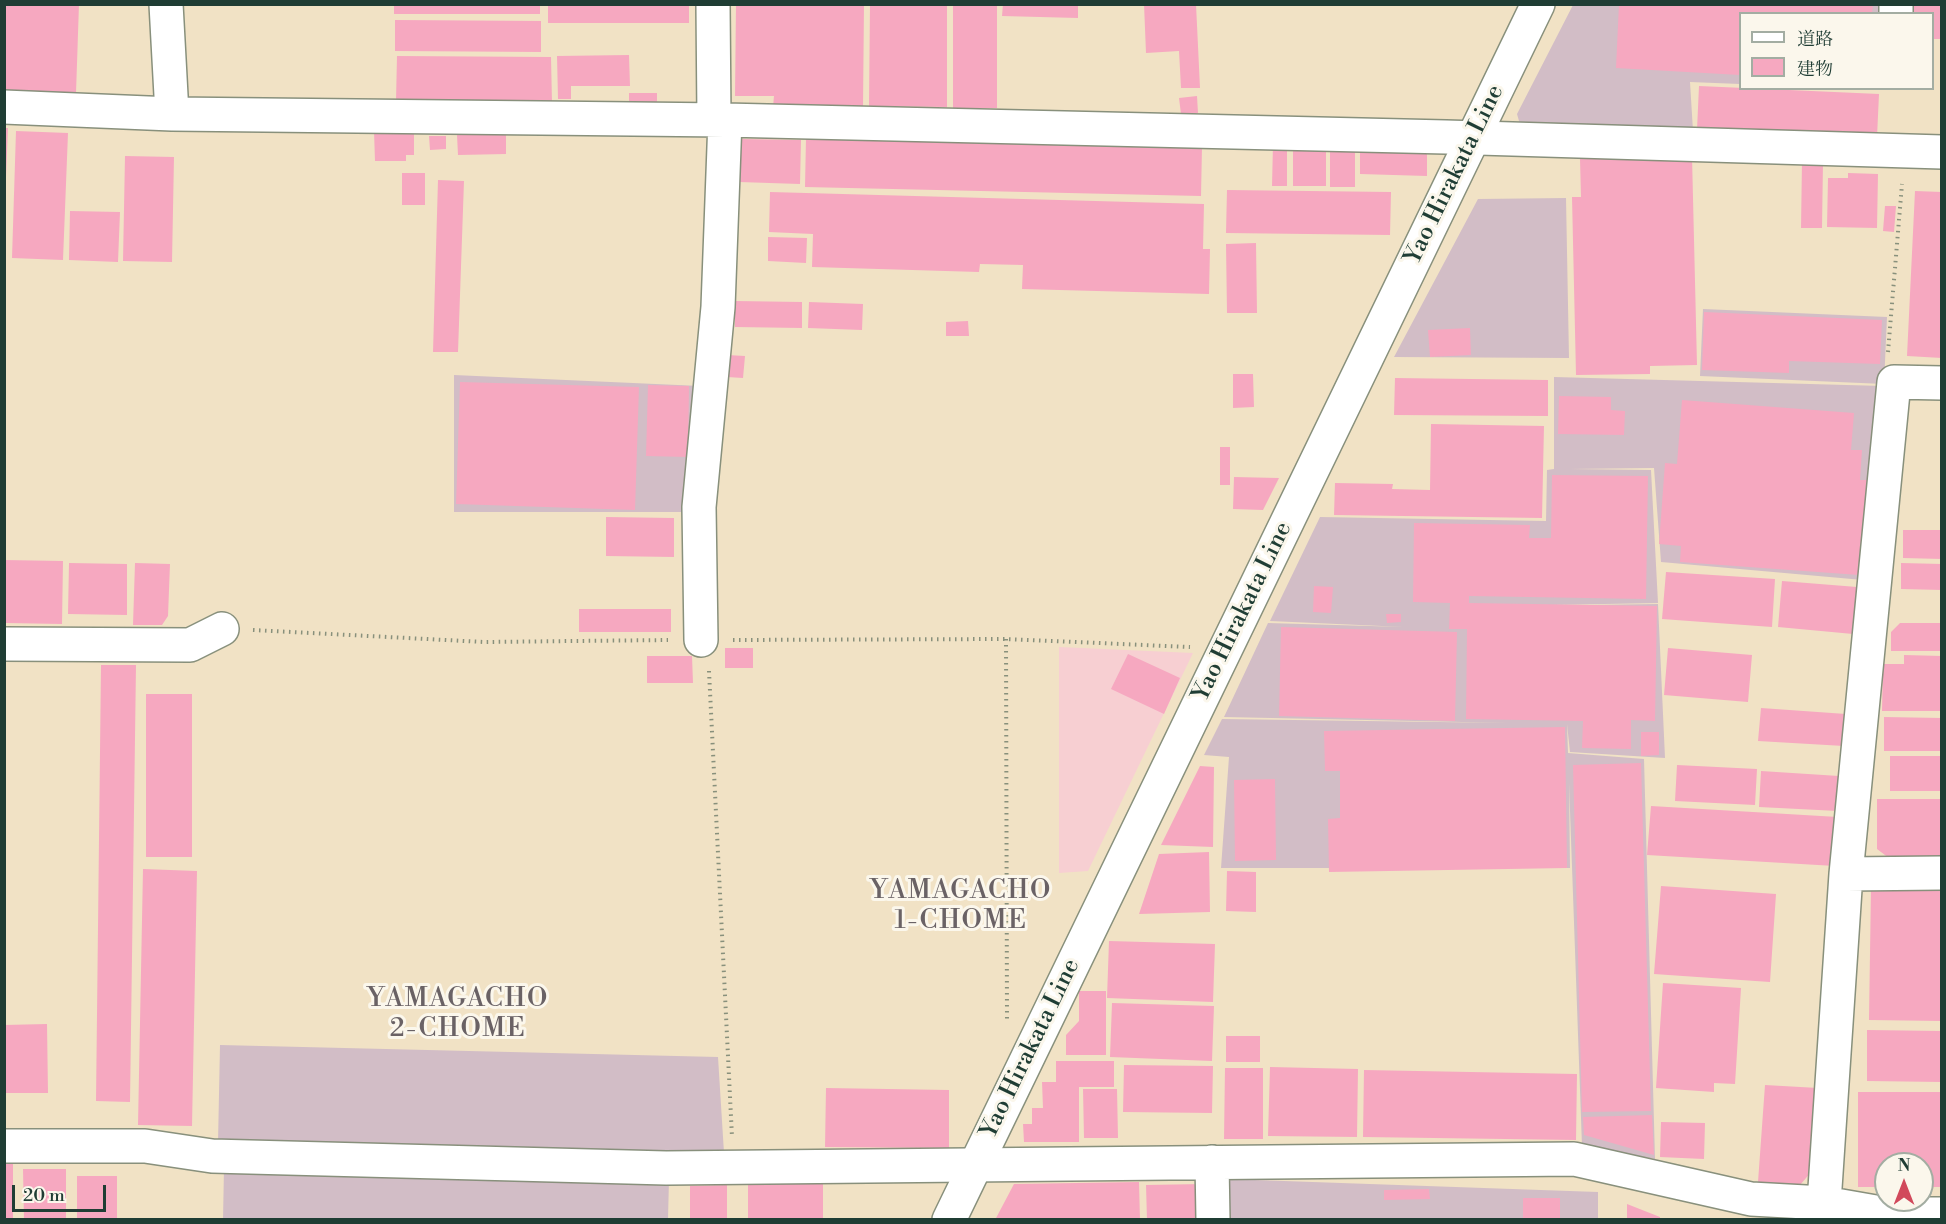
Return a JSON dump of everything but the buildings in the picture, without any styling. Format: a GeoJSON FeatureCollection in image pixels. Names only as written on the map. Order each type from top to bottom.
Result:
{"type":"FeatureCollection","features":[{"type":"Feature","properties":{"kind":"street"},"geometry":{"type":"LineString","coordinates":[[166,4],[172,114]]}},
{"type":"Feature","properties":{"kind":"street"},"geometry":{"type":"LineString","coordinates":[[705,652],[699,507],[718,307],[719,120],[713,4]]}},
{"type":"Feature","properties":{"kind":"street","name":"Yao Hirakata Line"},"geometry":{"type":"LineString","coordinates":[[949,1220],[1538,4]]}},
{"type":"Feature","properties":{"kind":"street"},"geometry":{"type":"LineString","coordinates":[[4,108],[172,114],[719,120],[1941,152]]}},
{"type":"Feature","properties":{"kind":"street"},"geometry":{"type":"LineString","coordinates":[[1824,1203],[1846,874],[1894,382],[1941,383]]}},
{"type":"Feature","properties":{"kind":"street"},"geometry":{"type":"LineString","coordinates":[[4,644],[190,645],[222,629]]}},
{"type":"Feature","properties":{"kind":"street"},"geometry":{"type":"LineString","coordinates":[[1846,874],[1941,873]]}},
{"type":"Feature","properties":{"kind":"street"},"geometry":{"type":"LineString","coordinates":[[4,1146],[145,1146],[212,1156],[733,1167],[1574,1159],[1751,1199],[1824,1203],[1887,1217],[1941,1214]]}},
{"type":"Feature","properties":{"kind":"street"},"geometry":{"type":"LineString","coordinates":[[1212,1162],[1213,1220]]}},
{"type":"Feature","properties":{"kind":"path"},"geometry":{"type":"LineString","coordinates":[[1894,382],[1887,367],[1905,151]]}},
{"type":"Feature","properties":{"kind":"path"},"geometry":{"type":"LineString","coordinates":[[1006,639],[1007,1033]]}},
{"type":"Feature","properties":{"kind":"path"},"geometry":{"type":"LineString","coordinates":[[705,652],[733,1167]]}},
{"type":"Feature","properties":{"kind":"shaded area"},"geometry":{"type":"Polygon","coordinates":[[[1573,5],[1887,5],[1887,12],[1739,12],[1739,84],[1690,82],[1693,131],[1521,128],[1517,114],[1573,5]]]}},
{"type":"Feature","properties":{"kind":"shaded area"},"geometry":{"type":"Polygon","coordinates":[[[1566,198],[1569,358],[1394,357],[1478,199],[1566,198]]]}},
{"type":"Feature","properties":{"kind":"shaded area"},"geometry":{"type":"Polygon","coordinates":[[[1703,309],[1887,317],[1884,384],[1700,376],[1703,309]]]}},
{"type":"Feature","properties":{"kind":"shaded area"},"geometry":{"type":"Polygon","coordinates":[[[454,375],[700,386],[690,512],[454,512],[454,375]]]}},
{"type":"Feature","properties":{"kind":"shaded area"},"geometry":{"type":"Polygon","coordinates":[[[1554,377],[1883,386],[1863,580],[1661,562],[1654,468],[1570,469],[1651,470],[1658,603],[1446,607],[1658,604],[1665,758],[1570,752],[1567,724],[1568,753],[1644,759],[1655,1159],[1582,1146],[1569,783],[1570,868],[1221,868],[1229,757],[1204,755],[1222,719],[1510,723],[1224,717],[1268,623],[1404,627],[1270,621],[1320,517],[1546,521],[1547,470],[1554,469],[1554,377]]]}},
{"type":"Feature","properties":{"kind":"shaded area"},"geometry":{"type":"Polygon","coordinates":[[[1059,647],[1193,653],[1088,871],[1059,873],[1059,647]]]}},
{"type":"Feature","properties":{"kind":"shaded area"},"geometry":{"type":"Polygon","coordinates":[[[220,1045],[718,1057],[724,1153],[218,1143],[220,1045]]]}},
{"type":"Feature","properties":{"kind":"shaded area"},"geometry":{"type":"Polygon","coordinates":[[[224,1168],[669,1179],[668,1219],[223,1220],[224,1168]]]}},
{"type":"Feature","properties":{"kind":"shaded area"},"geometry":{"type":"Polygon","coordinates":[[[1227,1179],[1598,1192],[1598,1219],[1228,1219],[1227,1179]]]}},
{"type":"Feature","properties":{"kind":"district","name":"YAMAGACHO 1-CHOME"},"geometry":{"type":"Point","coordinates":[961,907]}},
{"type":"Feature","properties":{"kind":"district","name":"YAMAGACHO 2-CHOME"},"geometry":{"type":"Point","coordinates":[458,1015]}}]}
